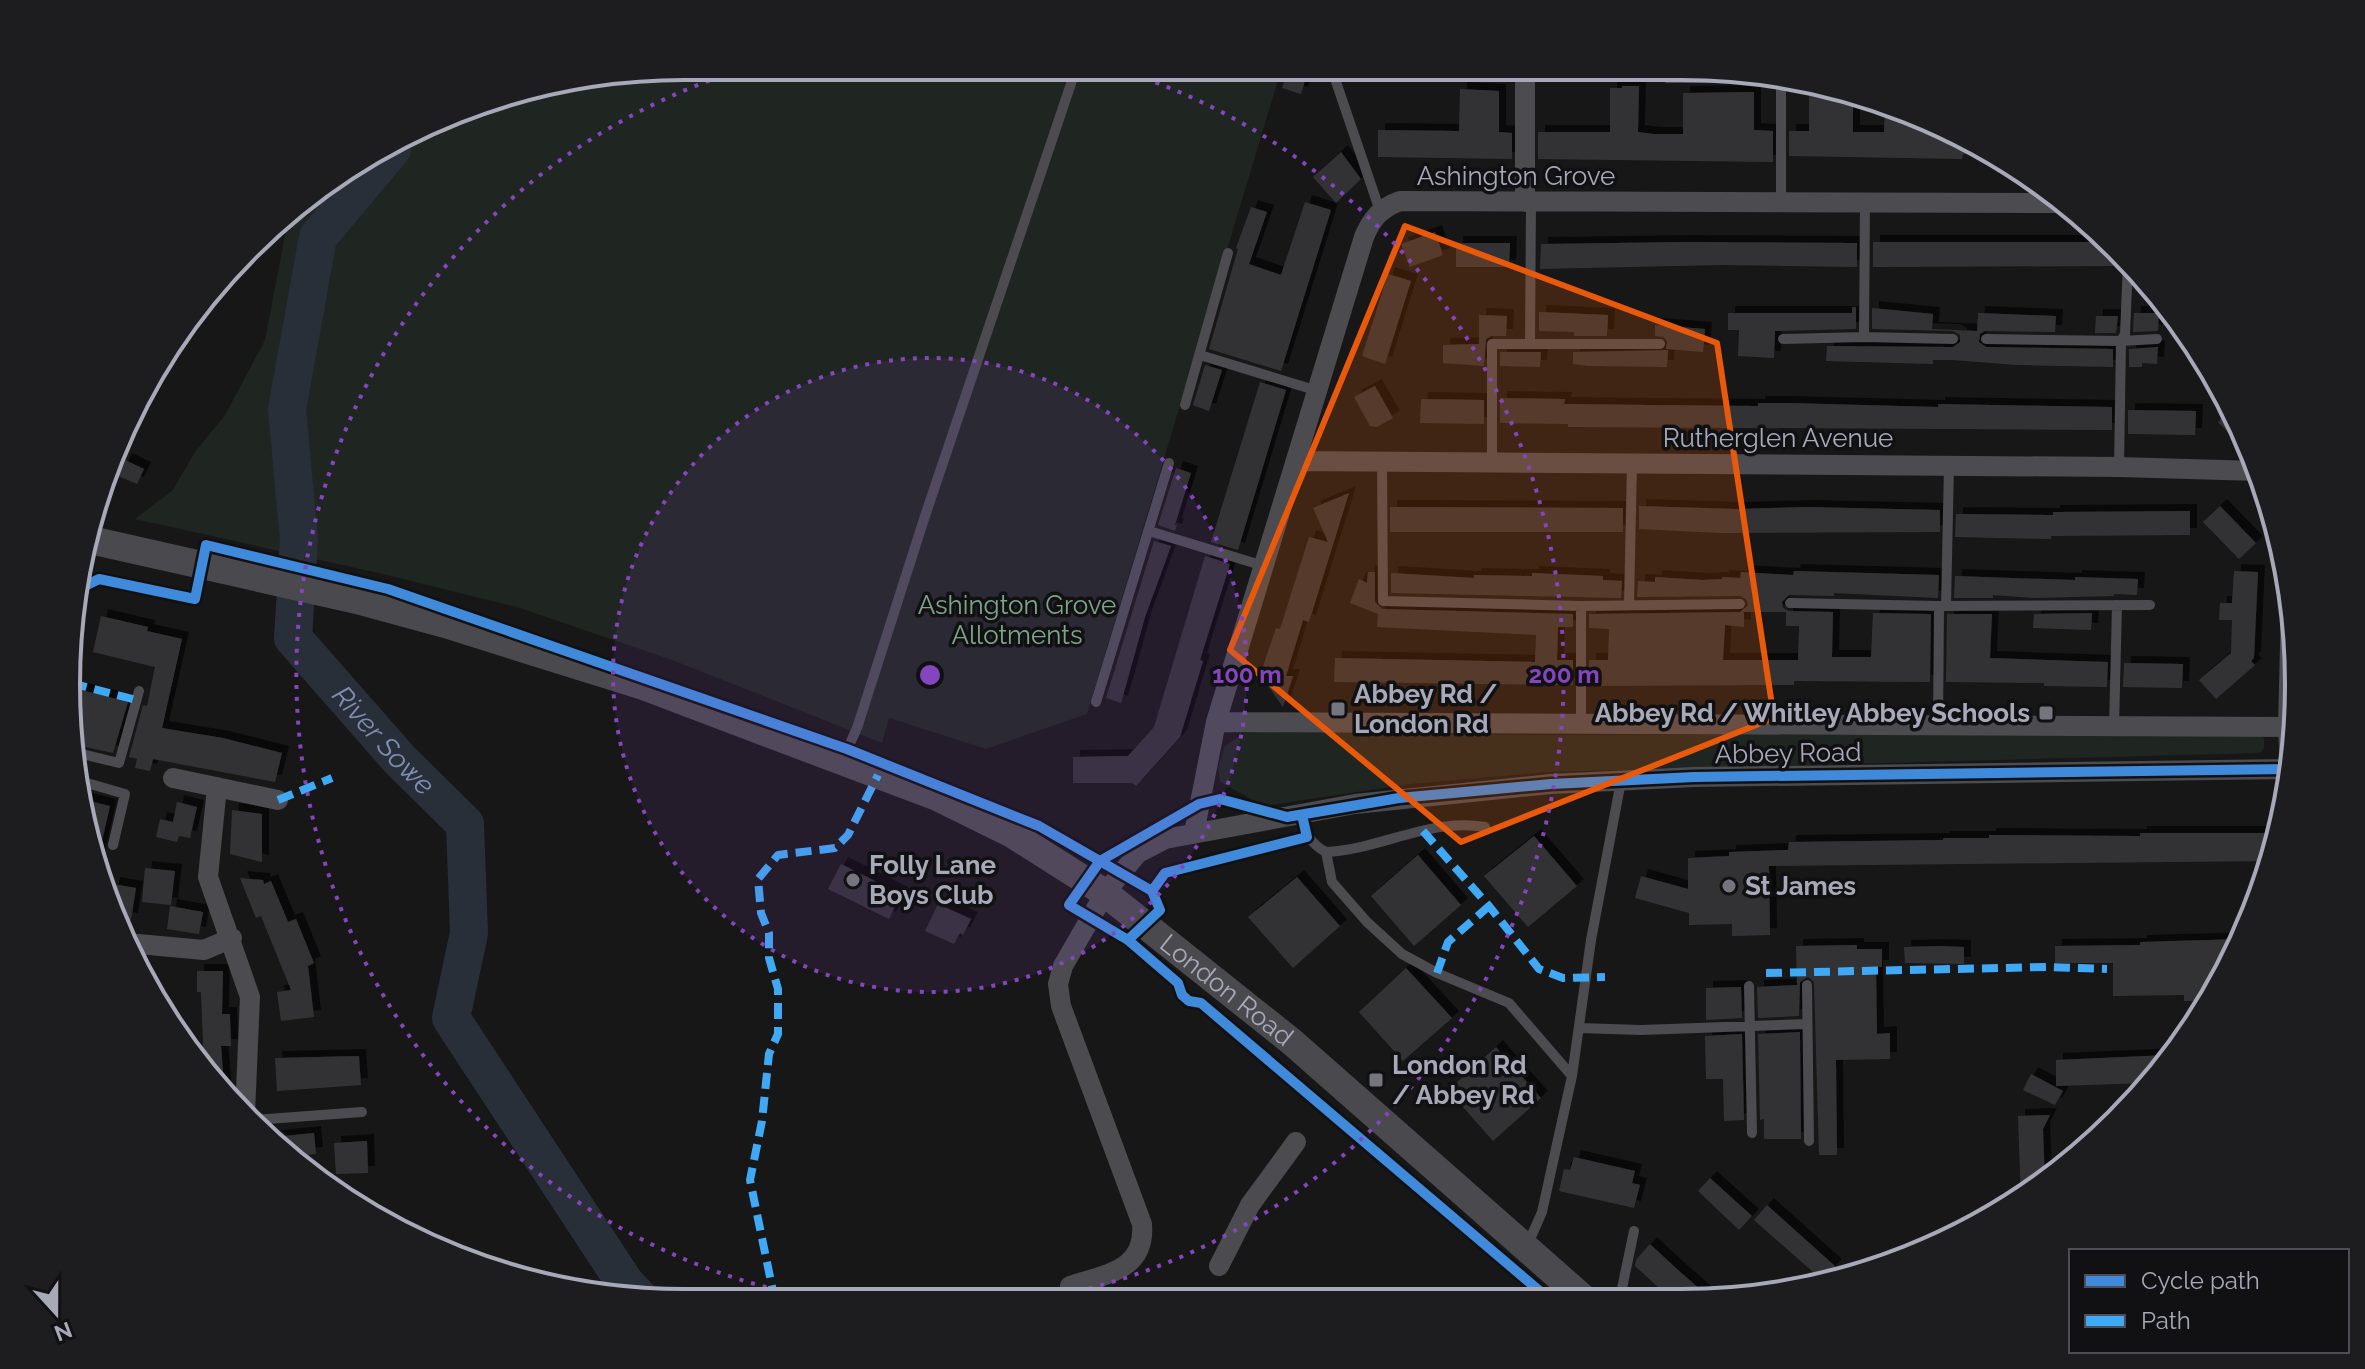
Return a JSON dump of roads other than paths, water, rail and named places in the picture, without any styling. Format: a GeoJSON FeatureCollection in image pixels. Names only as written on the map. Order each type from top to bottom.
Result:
{"type":"FeatureCollection","features":[{"type":"Feature","properties":{"kind":"main road","name":"London Road"},"geometry":{"type":"LineString","coordinates":[[98,542],[357,600],[643,686],[937,797],[1012,834],[1105,893],[1292,1042],[1573,1289]]}},
{"type":"Feature","properties":{"kind":"street"},"geometry":{"type":"LineString","coordinates":[[1520,80],[1528,202]]}},
{"type":"Feature","properties":{"kind":"street","name":"Ashington Grove"},"geometry":{"type":"LineString","coordinates":[[1380,211],[1400,201],[2045,203]]}},
{"type":"Feature","properties":{"kind":"street"},"geometry":{"type":"LineString","coordinates":[[1194,833],[1216,722],[1364,237],[1380,211]]}},
{"type":"Feature","properties":{"kind":"street","name":"Rutherglen Avenue"},"geometry":{"type":"LineString","coordinates":[[1298,461],[1949,465],[2246,471]]}},
{"type":"Feature","properties":{"kind":"street","name":"Abbey Road"},"geometry":{"type":"LineString","coordinates":[[1216,722],[2284,727]]}},
{"type":"Feature","properties":{"kind":"street","name":"Abbey Road"},"geometry":{"type":"LineString","coordinates":[[1070,1286],[1121,1269],[1134,1258],[1142,1243],[1142,1224],[1061,1006],[1058,984],[1063,966],[1105,893],[1138,853],[1165,839],[1399,798],[1621,781],[1694,777],[2279,769]]}},
{"type":"Feature","properties":{"kind":"street"},"geometry":{"type":"LineString","coordinates":[[173,778],[278,800]]}},
{"type":"Feature","properties":{"kind":"street"},"geometry":{"type":"LineString","coordinates":[[217,787],[208,877],[232,938],[250,997],[246,1101]]}},
{"type":"Feature","properties":{"kind":"street"},"geometry":{"type":"LineString","coordinates":[[138,944],[204,950],[232,938]]}},
{"type":"Feature","properties":{"kind":"street"},"geometry":{"type":"LineString","coordinates":[[1219,1266],[1250,1205],[1296,1142]]}},
{"type":"Feature","properties":{"kind":"lane"},"geometry":{"type":"LineString","coordinates":[[842,761],[857,728],[1072,80]]}},
{"type":"Feature","properties":{"kind":"lane"},"geometry":{"type":"LineString","coordinates":[[1335,80],[1380,211]]}},
{"type":"Feature","properties":{"kind":"lane"},"geometry":{"type":"LineString","coordinates":[[1781,203],[1786,90]]}},
{"type":"Feature","properties":{"kind":"lane"},"geometry":{"type":"LineString","coordinates":[[1528,202],[1530,344]]}},
{"type":"Feature","properties":{"kind":"lane"},"geometry":{"type":"LineString","coordinates":[[1864,337],[1865,203]]}},
{"type":"Feature","properties":{"kind":"lane"},"geometry":{"type":"LineString","coordinates":[[1185,405],[1228,253]]}},
{"type":"Feature","properties":{"kind":"lane"},"geometry":{"type":"LineString","coordinates":[[2119,467],[2121,341],[2125,334],[2127,278]]}},
{"type":"Feature","properties":{"kind":"lane"},"geometry":{"type":"LineString","coordinates":[[1783,339],[1953,339]]}},
{"type":"Feature","properties":{"kind":"lane"},"geometry":{"type":"LineString","coordinates":[[1986,339],[2157,339]]}},
{"type":"Feature","properties":{"kind":"lane"},"geometry":{"type":"LineString","coordinates":[[1492,462],[1492,344],[1660,344]]}},
{"type":"Feature","properties":{"kind":"lane"},"geometry":{"type":"LineString","coordinates":[[1200,355],[1318,391]]}},
{"type":"Feature","properties":{"kind":"lane"},"geometry":{"type":"LineString","coordinates":[[1382,461],[1383,601],[1581,606],[1740,604]]}},
{"type":"Feature","properties":{"kind":"lane"},"geometry":{"type":"LineString","coordinates":[[1096,702],[1169,463]]}},
{"type":"Feature","properties":{"kind":"lane"},"geometry":{"type":"LineString","coordinates":[[1629,605],[1632,463]]}},
{"type":"Feature","properties":{"kind":"lane"},"geometry":{"type":"LineString","coordinates":[[1938,727],[1949,465]]}},
{"type":"Feature","properties":{"kind":"lane"},"geometry":{"type":"LineString","coordinates":[[1149,531],[1264,566]]}},
{"type":"Feature","properties":{"kind":"lane"},"geometry":{"type":"LineString","coordinates":[[1790,603],[2150,605]]}},
{"type":"Feature","properties":{"kind":"lane"},"geometry":{"type":"LineString","coordinates":[[2114,728],[2117,605]]}},
{"type":"Feature","properties":{"kind":"lane"},"geometry":{"type":"LineString","coordinates":[[1581,606],[1581,724]]}},
{"type":"Feature","properties":{"kind":"lane"},"geometry":{"type":"LineString","coordinates":[[84,754],[119,763],[139,691]]}},
{"type":"Feature","properties":{"kind":"lane"},"geometry":{"type":"LineString","coordinates":[[1526,1248],[1542,1212],[1572,1076],[1591,940],[1621,781]]}},
{"type":"Feature","properties":{"kind":"lane"},"geometry":{"type":"LineString","coordinates":[[89,784],[125,794],[113,845]]}},
{"type":"Feature","properties":{"kind":"lane"},"geometry":{"type":"LineString","coordinates":[[1302,815],[1307,837],[1326,852],[1423,831],[1470,824],[1485,827]]}},
{"type":"Feature","properties":{"kind":"lane"},"geometry":{"type":"LineString","coordinates":[[1326,852],[1332,882],[1367,922],[1402,954],[1437,973],[1509,1003],[1572,1076]]}},
{"type":"Feature","properties":{"kind":"lane"},"geometry":{"type":"LineString","coordinates":[[1807,985],[1809,1141]]}},
{"type":"Feature","properties":{"kind":"lane"},"geometry":{"type":"LineString","coordinates":[[1749,986],[1752,1133]]}},
{"type":"Feature","properties":{"kind":"lane"},"geometry":{"type":"LineString","coordinates":[[1579,1028],[1641,1030],[1807,1024]]}},
{"type":"Feature","properties":{"kind":"lane"},"geometry":{"type":"LineString","coordinates":[[258,1113],[362,1112]]}},
{"type":"Feature","properties":{"kind":"lane"},"geometry":{"type":"LineString","coordinates":[[1622,1289],[1634,1231]]}},
{"type":"Feature","properties":{"kind":"waterway","name":"River Sowe"},"geometry":{"type":"LineString","coordinates":[[382,161],[318,237],[287,409],[299,540],[293,638],[400,760],[465,824],[469,933],[451,1018],[628,1286]]}},
{"type":"Feature","properties":{"kind":"place","name":"Abbey Rd / London Rd"},"geometry":{"type":"Point","coordinates":[1338,709]}},
{"type":"Feature","properties":{"kind":"place","name":"Abbey Rd / Whitley Abbey Schools"},"geometry":{"type":"Point","coordinates":[2046,713]}},
{"type":"Feature","properties":{"kind":"place","name":"Folly Lane Boys Club"},"geometry":{"type":"Point","coordinates":[853,880]}},
{"type":"Feature","properties":{"kind":"place","name":"St James"},"geometry":{"type":"Point","coordinates":[1729,886]}},
{"type":"Feature","properties":{"kind":"place","name":"London Rd / Abbey Rd"},"geometry":{"type":"Point","coordinates":[1376,1080]}},
{"type":"Feature","properties":{"kind":"park label","name":"Ashington Grove Allotments"},"geometry":{"type":"Point","coordinates":[1017,620]}}]}
